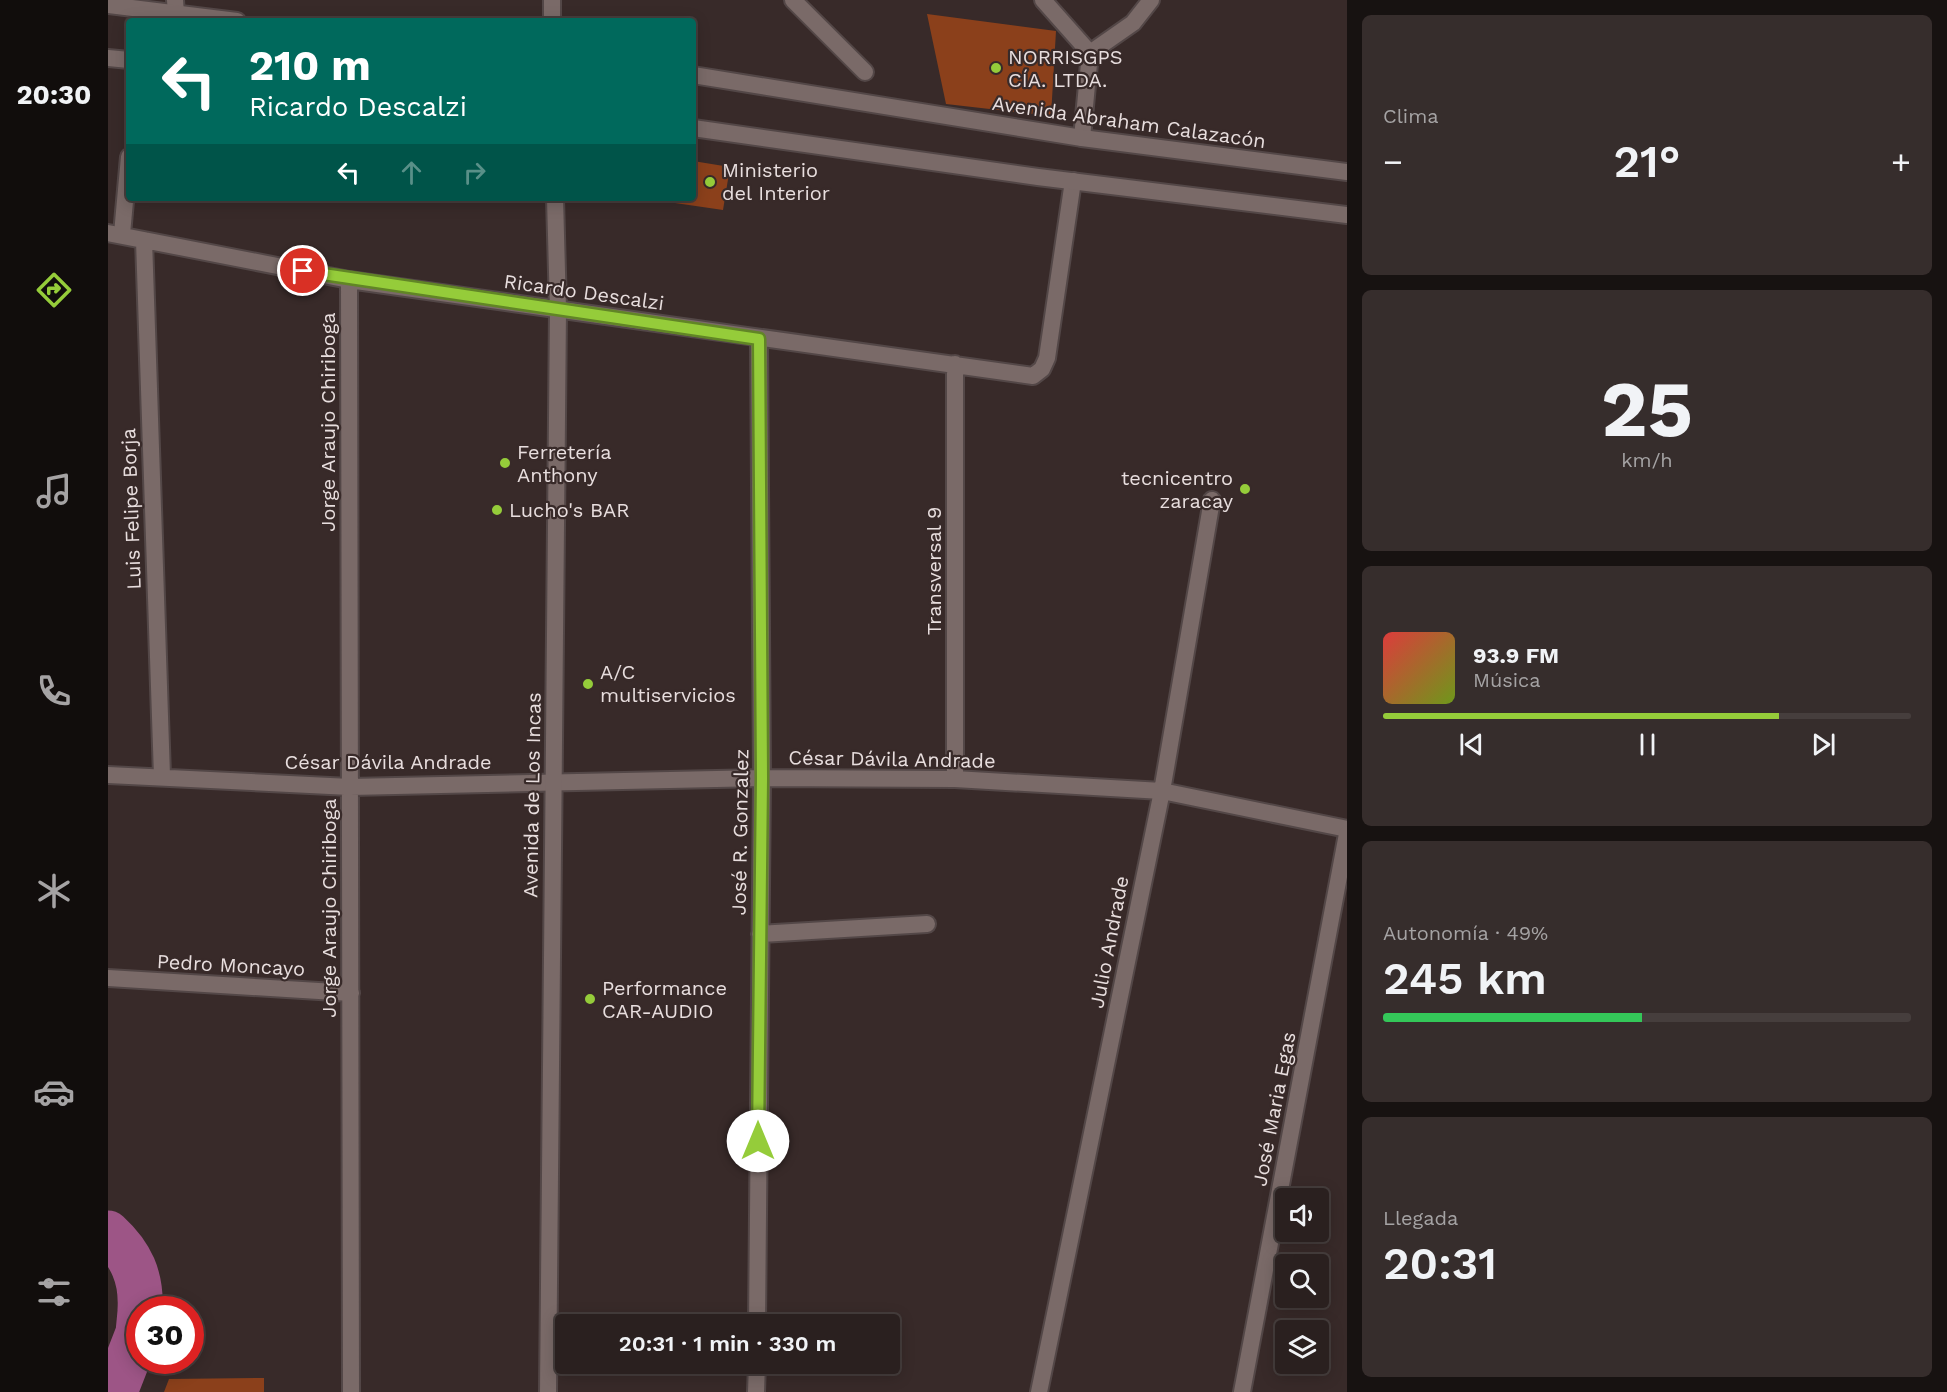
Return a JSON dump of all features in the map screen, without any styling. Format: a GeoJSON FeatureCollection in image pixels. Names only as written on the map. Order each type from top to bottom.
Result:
{"type":"FeatureCollection","features":[{"type":"Feature","properties":{"kind":"street"},"geometry":{"type":"LineString","coordinates":[[552,0],[552,18]]}},
{"type":"Feature","properties":{"kind":"street"},"geometry":{"type":"LineString","coordinates":[[793,0],[865,72]]}},
{"type":"Feature","properties":{"kind":"street"},"geometry":{"type":"LineString","coordinates":[[1043,0],[1090,53],[1082,138]]}},
{"type":"Feature","properties":{"kind":"street"},"geometry":{"type":"LineString","coordinates":[[1090,53],[1133,23],[1151,0]]}},
{"type":"Feature","properties":{"kind":"street"},"geometry":{"type":"LineString","coordinates":[[108,5],[176,7],[224,18]]}},
{"type":"Feature","properties":{"kind":"street"},"geometry":{"type":"LineString","coordinates":[[108,58],[126,60]]}},
{"type":"Feature","properties":{"kind":"street","name":"Avenida Abraham Calazacón"},"geometry":{"type":"LineString","coordinates":[[696,75],[1082,138],[1347,172]]}},
{"type":"Feature","properties":{"kind":"street"},"geometry":{"type":"LineString","coordinates":[[696,128],[1073,181],[1347,215]]}},
{"type":"Feature","properties":{"kind":"street"},"geometry":{"type":"LineString","coordinates":[[115,234],[126,174]]}},
{"type":"Feature","properties":{"kind":"street","name":"Ricardo Descalzi"},"geometry":{"type":"LineString","coordinates":[[115,234],[349,280],[1033,376],[1042,369],[1047,358],[1073,181]]}},
{"type":"Feature","properties":{"kind":"street","name":"Avenida de Los Incas"},"geometry":{"type":"LineString","coordinates":[[548,1392],[558,309],[555,201]]}},
{"type":"Feature","properties":{"kind":"street","name":"Luis Felipe Borja"},"geometry":{"type":"LineString","coordinates":[[144,240],[162,776]]}},
{"type":"Feature","properties":{"kind":"street","name":"Jorge Araujo Chiriboga"},"geometry":{"type":"LineString","coordinates":[[349,280],[351,1392]]}},
{"type":"Feature","properties":{"kind":"street","name":"José R. Gonzalez"},"geometry":{"type":"LineString","coordinates":[[757,1314],[762,778],[759,339]]}},
{"type":"Feature","properties":{"kind":"street","name":"Transversal 9"},"geometry":{"type":"LineString","coordinates":[[955,364],[955,779]]}},
{"type":"Feature","properties":{"kind":"street","name":"Julio Andrade"},"geometry":{"type":"LineString","coordinates":[[1039,1392],[1162,791],[1212,500]]}},
{"type":"Feature","properties":{"kind":"street","name":"César Dávila Andrade"},"geometry":{"type":"LineString","coordinates":[[108,775],[350,787],[762,778],[955,779],[1162,791],[1347,829]]}},
{"type":"Feature","properties":{"kind":"street","name":"José Maria Egas"},"geometry":{"type":"LineString","coordinates":[[1242,1392],[1347,834]]}},
{"type":"Feature","properties":{"kind":"street"},"geometry":{"type":"LineString","coordinates":[[760,934],[927,924]]}},
{"type":"Feature","properties":{"kind":"street","name":"Pedro Moncayo"},"geometry":{"type":"LineString","coordinates":[[108,978],[351,993]]}},
{"type":"Feature","properties":{"kind":"street"},"geometry":{"type":"LineString","coordinates":[[756,1392],[757,1374]]}},
{"type":"Feature","properties":{"kind":"building","name":"NORRISGPS CÍA. LTDA."},"geometry":{"type":"Polygon","coordinates":[[[927,14],[1056,31],[1051,116],[946,104],[927,14]]]}},
{"type":"Feature","properties":{"kind":"building","name":"Ministerio del Interior"},"geometry":{"type":"Polygon","coordinates":[[[696,161],[730,167],[723,210],[675,203],[675,201],[696,201],[696,161]]]}},
{"type":"Feature","properties":{"kind":"building"},"geometry":{"type":"Polygon","coordinates":[[[264,1378],[264,1392],[164,1392],[169,1379],[264,1378]]]}},
{"type":"Feature","properties":{"kind":"waterway"},"geometry":{"type":"LineString","coordinates":[[108,1233],[129,1258],[137,1277],[140,1296]]}},
{"type":"Feature","properties":{"kind":"waterway"},"geometry":{"type":"LineString","coordinates":[[115,1392],[126,1364]]}},
{"type":"Feature","properties":{"kind":"place","name":"NORRISGPS CÍA. LTDA."},"geometry":{"type":"Point","coordinates":[996,68]}},
{"type":"Feature","properties":{"kind":"place","name":"Ministerio del Interior"},"geometry":{"type":"Point","coordinates":[710,182]}},
{"type":"Feature","properties":{"kind":"place","name":"Ferretería Anthony"},"geometry":{"type":"Point","coordinates":[505,463]}},
{"type":"Feature","properties":{"kind":"place","name":"tecnicentro zaracay"},"geometry":{"type":"Point","coordinates":[1245,489]}},
{"type":"Feature","properties":{"kind":"place","name":"Lucho's BAR"},"geometry":{"type":"Point","coordinates":[497,510]}},
{"type":"Feature","properties":{"kind":"place","name":"A/C multiservicios"},"geometry":{"type":"Point","coordinates":[588,684]}},
{"type":"Feature","properties":{"kind":"place","name":"Performance CAR-AUDIO"},"geometry":{"type":"Point","coordinates":[590,999]}},
{"type":"Feature","properties":{"kind":"route"},"geometry":{"type":"LineString","coordinates":[[303,271],[349,280],[759,339],[762,778],[758,1141]]}}]}
